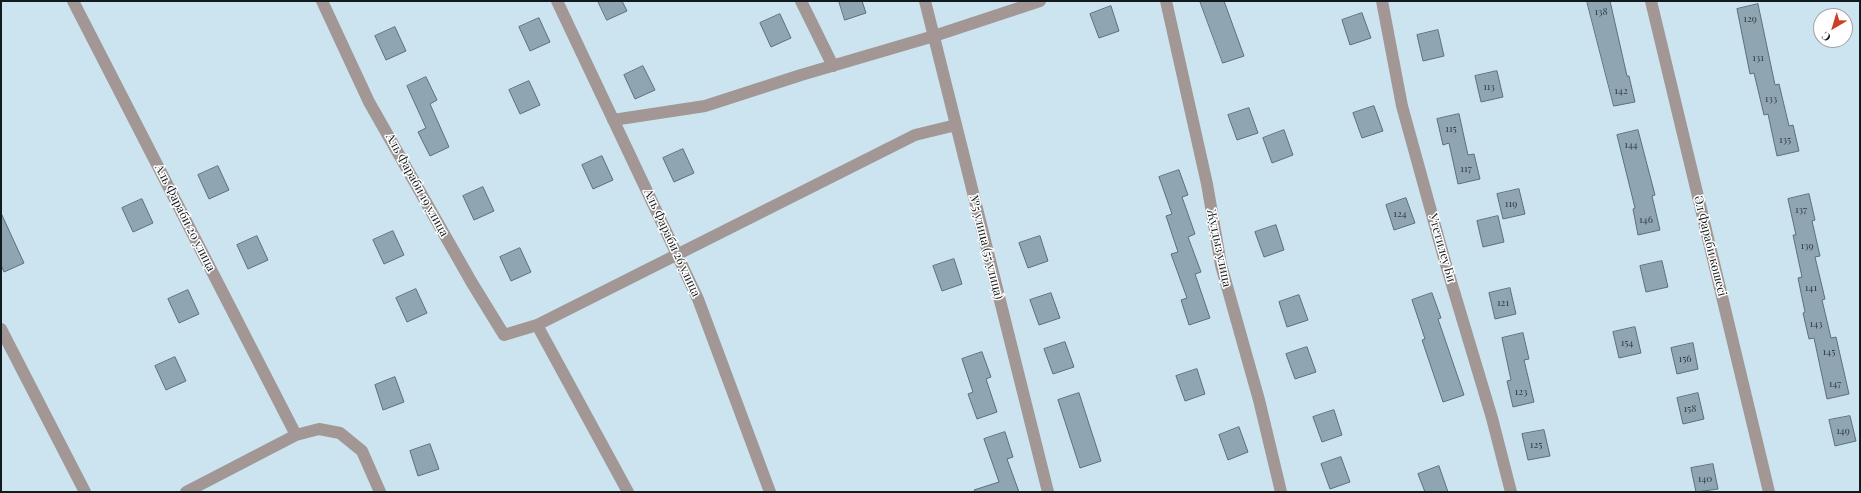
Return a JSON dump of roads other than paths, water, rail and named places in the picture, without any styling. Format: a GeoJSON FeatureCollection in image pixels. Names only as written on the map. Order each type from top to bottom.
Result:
{"type":"FeatureCollection","features":[{"type":"Feature","properties":{"kind":"street","name":"Аль Фараби 20 улица"},"geometry":{"type":"LineString","coordinates":[[73,1],[296,435]]}},
{"type":"Feature","properties":{"kind":"street","name":"Аль Фараби 19 улица"},"geometry":{"type":"LineString","coordinates":[[322,1],[369,102],[472,284],[504,335],[537,325],[915,135],[956,125]]}},
{"type":"Feature","properties":{"kind":"street","name":"Аль Фараби 26 улица"},"geometry":{"type":"LineString","coordinates":[[557,1],[698,298],[770,492]]}},
{"type":"Feature","properties":{"kind":"street"},"geometry":{"type":"LineString","coordinates":[[801,1],[833,66]]}},
{"type":"Feature","properties":{"kind":"street","name":"№5 улица (55 улица)"},"geometry":{"type":"LineString","coordinates":[[925,1],[1048,492]]}},
{"type":"Feature","properties":{"kind":"street"},"geometry":{"type":"LineString","coordinates":[[613,120],[706,106],[934,36],[1040,1]]}},
{"type":"Feature","properties":{"kind":"street","name":"Жулдыз улица"},"geometry":{"type":"LineString","coordinates":[[1166,1],[1206,184],[1221,265],[1259,400],[1281,492]]}},
{"type":"Feature","properties":{"kind":"street","name":"Утетилеу Би"},"geometry":{"type":"LineString","coordinates":[[1382,1],[1402,106],[1444,258],[1492,418],[1511,492]]}},
{"type":"Feature","properties":{"kind":"street","name":"Әл Фараби көшесі"},"geometry":{"type":"LineString","coordinates":[[1651,1],[1769,492]]}},
{"type":"Feature","properties":{"kind":"street"},"geometry":{"type":"LineString","coordinates":[[537,325],[628,492]]}},
{"type":"Feature","properties":{"kind":"street"},"geometry":{"type":"LineString","coordinates":[[1,329],[85,492]]}},
{"type":"Feature","properties":{"kind":"street"},"geometry":{"type":"LineString","coordinates":[[186,492],[296,435],[319,428],[340,433],[362,451],[380,492]]}}]}
